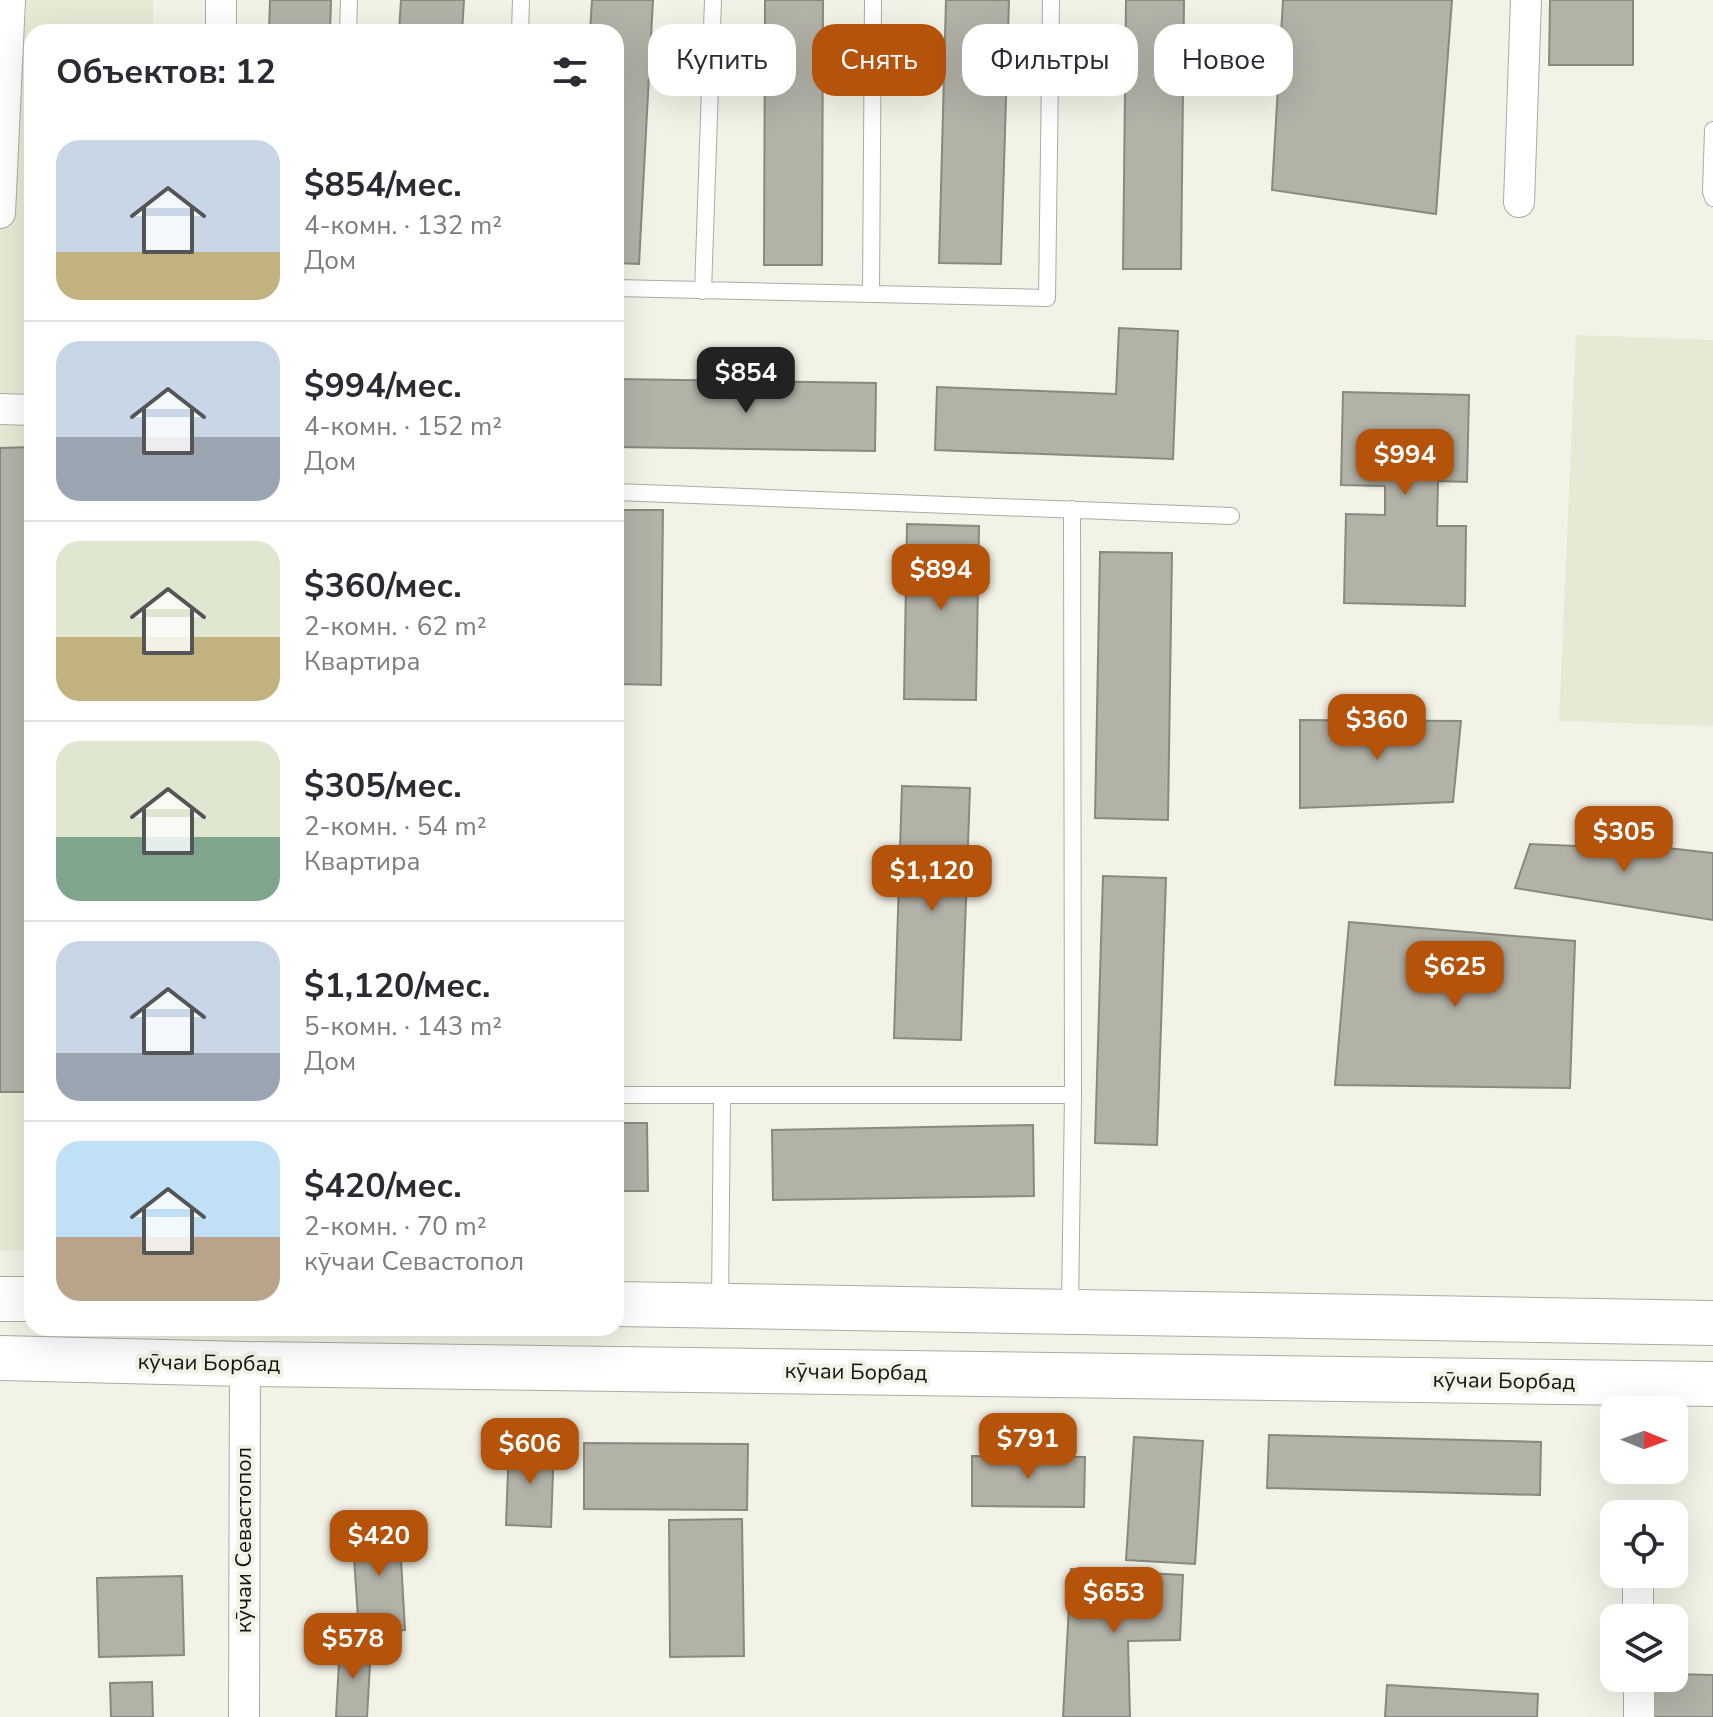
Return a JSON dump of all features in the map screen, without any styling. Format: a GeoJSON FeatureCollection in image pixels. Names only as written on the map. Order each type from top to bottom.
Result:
{"type":"FeatureCollection","features":[{"type":"Feature","properties":{"kind":"main road"},"geometry":{"type":"LineString","coordinates":[[0,1299],[24,1299]]}},
{"type":"Feature","properties":{"kind":"main road"},"geometry":{"type":"LineString","coordinates":[[624,1304],[1713,1323]]}},
{"type":"Feature","properties":{"kind":"main road","name":"кӯчаи Борбад"},"geometry":{"type":"LineString","coordinates":[[0,1358],[1713,1384]]}},
{"type":"Feature","properties":{"kind":"street"},"geometry":{"type":"LineString","coordinates":[[0,213],[10,0]]}},
{"type":"Feature","properties":{"kind":"street"},"geometry":{"type":"LineString","coordinates":[[221,0],[221,24]]}},
{"type":"Feature","properties":{"kind":"street"},"geometry":{"type":"LineString","coordinates":[[1519,202],[1526,0]]}},
{"type":"Feature","properties":{"kind":"street"},"geometry":{"type":"LineString","coordinates":[[0,409],[24,410]]}},
{"type":"Feature","properties":{"kind":"street","name":"кӯчаи Севастопол"},"geometry":{"type":"LineString","coordinates":[[244,1717],[245,1364]]}},
{"type":"Feature","properties":{"kind":"street"},"geometry":{"type":"LineString","coordinates":[[1639,1692],[1639,1717]]}},
{"type":"Feature","properties":{"kind":"lane"},"geometry":{"type":"LineString","coordinates":[[348,24],[349,0]]}},
{"type":"Feature","properties":{"kind":"lane"},"geometry":{"type":"LineString","coordinates":[[520,24],[521,0]]}},
{"type":"Feature","properties":{"kind":"lane"},"geometry":{"type":"LineString","coordinates":[[703,291],[713,0]]}},
{"type":"Feature","properties":{"kind":"lane"},"geometry":{"type":"LineString","coordinates":[[871,294],[873,0]]}},
{"type":"Feature","properties":{"kind":"lane"},"geometry":{"type":"LineString","coordinates":[[624,288],[1047,298],[1051,0]]}},
{"type":"Feature","properties":{"kind":"lane"},"geometry":{"type":"LineString","coordinates":[[1713,130],[1713,198]]}},
{"type":"Feature","properties":{"kind":"lane"},"geometry":{"type":"LineString","coordinates":[[624,492],[1231,516]]}},
{"type":"Feature","properties":{"kind":"lane"},"geometry":{"type":"LineString","coordinates":[[1070,1310],[1073,1095],[1072,509]]}},
{"type":"Feature","properties":{"kind":"lane"},"geometry":{"type":"LineString","coordinates":[[624,1095],[1073,1095]]}},
{"type":"Feature","properties":{"kind":"lane"},"geometry":{"type":"LineString","coordinates":[[720,1305],[722,1095]]}},
{"type":"Feature","properties":{"kind":"shaded area"},"geometry":{"type":"Polygon","coordinates":[[[0,0],[153,0],[153,24],[24,24],[24,1251],[0,1250],[0,0]]]}},
{"type":"Feature","properties":{"kind":"shaded area"},"geometry":{"type":"Polygon","coordinates":[[[1576,335],[1713,340],[1713,726],[1559,721],[1576,335]]]}},
{"type":"Feature","properties":{"kind":"building"},"geometry":{"type":"Polygon","coordinates":[[[270,0],[331,0],[330,24],[269,24],[270,0]]]}},
{"type":"Feature","properties":{"kind":"building"},"geometry":{"type":"Polygon","coordinates":[[[401,0],[464,0],[462,24],[400,24],[401,0]]]}},
{"type":"Feature","properties":{"kind":"building"},"geometry":{"type":"Polygon","coordinates":[[[592,0],[653,0],[652,24],[648,24],[648,94],[639,264],[624,263],[624,24],[590,24],[592,0]]]}},
{"type":"Feature","properties":{"kind":"building"},"geometry":{"type":"Polygon","coordinates":[[[765,0],[823,0],[823,24],[812,24],[812,96],[823,96],[822,265],[764,265],[765,96],[796,96],[796,24],[765,24],[765,0]]]}},
{"type":"Feature","properties":{"kind":"building"},"geometry":{"type":"Polygon","coordinates":[[[946,0],[1009,0],[1008,24],[962,24],[962,96],[1006,96],[1001,264],[939,263],[943,96],[946,96],[946,0]]]}},
{"type":"Feature","properties":{"kind":"building"},"geometry":{"type":"Polygon","coordinates":[[[1126,0],[1184,0],[1184,24],[1154,24],[1154,96],[1183,96],[1181,269],[1123,269],[1125,96],[1138,96],[1138,24],[1126,24],[1126,0]]]}},
{"type":"Feature","properties":{"kind":"building"},"geometry":{"type":"Polygon","coordinates":[[[1283,0],[1452,0],[1436,214],[1272,190],[1277,96],[1293,96],[1293,24],[1282,24],[1283,0]]]}},
{"type":"Feature","properties":{"kind":"building"},"geometry":{"type":"Polygon","coordinates":[[[1550,0],[1633,0],[1633,65],[1549,65],[1550,0]]]}},
{"type":"Feature","properties":{"kind":"building"},"geometry":{"type":"Polygon","coordinates":[[[1119,328],[1178,331],[1173,459],[935,450],[937,387],[1116,394],[1119,328]]]}},
{"type":"Feature","properties":{"kind":"building"},"geometry":{"type":"Polygon","coordinates":[[[624,379],[876,383],[875,451],[624,447],[624,379]]]}},
{"type":"Feature","properties":{"kind":"building"},"geometry":{"type":"Polygon","coordinates":[[[1343,392],[1469,395],[1467,482],[1438,481],[1437,526],[1466,526],[1465,606],[1344,603],[1346,514],[1385,515],[1385,486],[1341,485],[1343,392]]]}},
{"type":"Feature","properties":{"kind":"building"},"geometry":{"type":"Polygon","coordinates":[[[24,447],[24,1092],[0,1092],[0,448],[24,447]]]}},
{"type":"Feature","properties":{"kind":"building"},"geometry":{"type":"Polygon","coordinates":[[[624,510],[663,510],[661,685],[624,684],[624,510]]]}},
{"type":"Feature","properties":{"kind":"building"},"geometry":{"type":"Polygon","coordinates":[[[907,524],[979,526],[976,700],[904,699],[907,524]]]}},
{"type":"Feature","properties":{"kind":"building"},"geometry":{"type":"Polygon","coordinates":[[[1100,552],[1172,553],[1168,820],[1095,818],[1100,552]]]}},
{"type":"Feature","properties":{"kind":"building"},"geometry":{"type":"Polygon","coordinates":[[[1300,720],[1461,721],[1453,802],[1300,808],[1300,720]]]}},
{"type":"Feature","properties":{"kind":"building"},"geometry":{"type":"Polygon","coordinates":[[[902,786],[970,788],[961,1040],[894,1038],[902,786]]]}},
{"type":"Feature","properties":{"kind":"building"},"geometry":{"type":"Polygon","coordinates":[[[1642,823],[1649,846],[1713,853],[1713,920],[1515,888],[1530,844],[1600,847],[1607,831],[1642,823]]]}},
{"type":"Feature","properties":{"kind":"building"},"geometry":{"type":"Polygon","coordinates":[[[1103,876],[1166,878],[1157,1145],[1095,1143],[1103,876]]]}},
{"type":"Feature","properties":{"kind":"building"},"geometry":{"type":"Polygon","coordinates":[[[1349,922],[1575,941],[1570,1088],[1335,1085],[1349,922]]]}},
{"type":"Feature","properties":{"kind":"building"},"geometry":{"type":"Polygon","coordinates":[[[624,1123],[647,1123],[648,1191],[624,1191],[624,1123]]]}},
{"type":"Feature","properties":{"kind":"building"},"geometry":{"type":"Polygon","coordinates":[[[1033,1125],[1034,1196],[773,1200],[772,1130],[1033,1125]]]}},
{"type":"Feature","properties":{"kind":"building"},"geometry":{"type":"Polygon","coordinates":[[[1269,1435],[1541,1442],[1540,1495],[1267,1488],[1269,1435]]]}},
{"type":"Feature","properties":{"kind":"building"},"geometry":{"type":"Polygon","coordinates":[[[1134,1437],[1203,1441],[1195,1564],[1126,1560],[1134,1437]]]}},
{"type":"Feature","properties":{"kind":"building"},"geometry":{"type":"Polygon","coordinates":[[[584,1443],[748,1444],[747,1510],[584,1509],[584,1443]]]}},
{"type":"Feature","properties":{"kind":"building"},"geometry":{"type":"Polygon","coordinates":[[[509,1444],[554,1446],[551,1527],[506,1525],[509,1444]]]}},
{"type":"Feature","properties":{"kind":"building"},"geometry":{"type":"Polygon","coordinates":[[[972,1456],[1085,1457],[1084,1507],[972,1506],[972,1456]]]}},
{"type":"Feature","properties":{"kind":"building"},"geometry":{"type":"Polygon","coordinates":[[[742,1519],[744,1656],[670,1657],[669,1520],[742,1519]]]}},
{"type":"Feature","properties":{"kind":"building"},"geometry":{"type":"Polygon","coordinates":[[[399,1524],[405,1630],[359,1633],[352,1527],[399,1524]]]}},
{"type":"Feature","properties":{"kind":"building"},"geometry":{"type":"Polygon","coordinates":[[[1071,1569],[1183,1575],[1180,1640],[1128,1641],[1130,1717],[1063,1717],[1071,1569]]]}},
{"type":"Feature","properties":{"kind":"building"},"geometry":{"type":"Polygon","coordinates":[[[182,1576],[184,1655],[99,1657],[97,1578],[182,1576]]]}},
{"type":"Feature","properties":{"kind":"building"},"geometry":{"type":"Polygon","coordinates":[[[340,1644],[371,1646],[367,1717],[336,1717],[340,1644]]]}},
{"type":"Feature","properties":{"kind":"building"},"geometry":{"type":"Polygon","coordinates":[[[1688,1674],[1713,1675],[1713,1717],[1652,1717],[1653,1692],[1688,1692],[1688,1674]]]}},
{"type":"Feature","properties":{"kind":"building"},"geometry":{"type":"Polygon","coordinates":[[[152,1682],[153,1717],[111,1717],[110,1683],[152,1682]]]}},
{"type":"Feature","properties":{"kind":"building"},"geometry":{"type":"Polygon","coordinates":[[[1387,1685],[1538,1694],[1537,1717],[1385,1717],[1387,1685]]]}}]}
